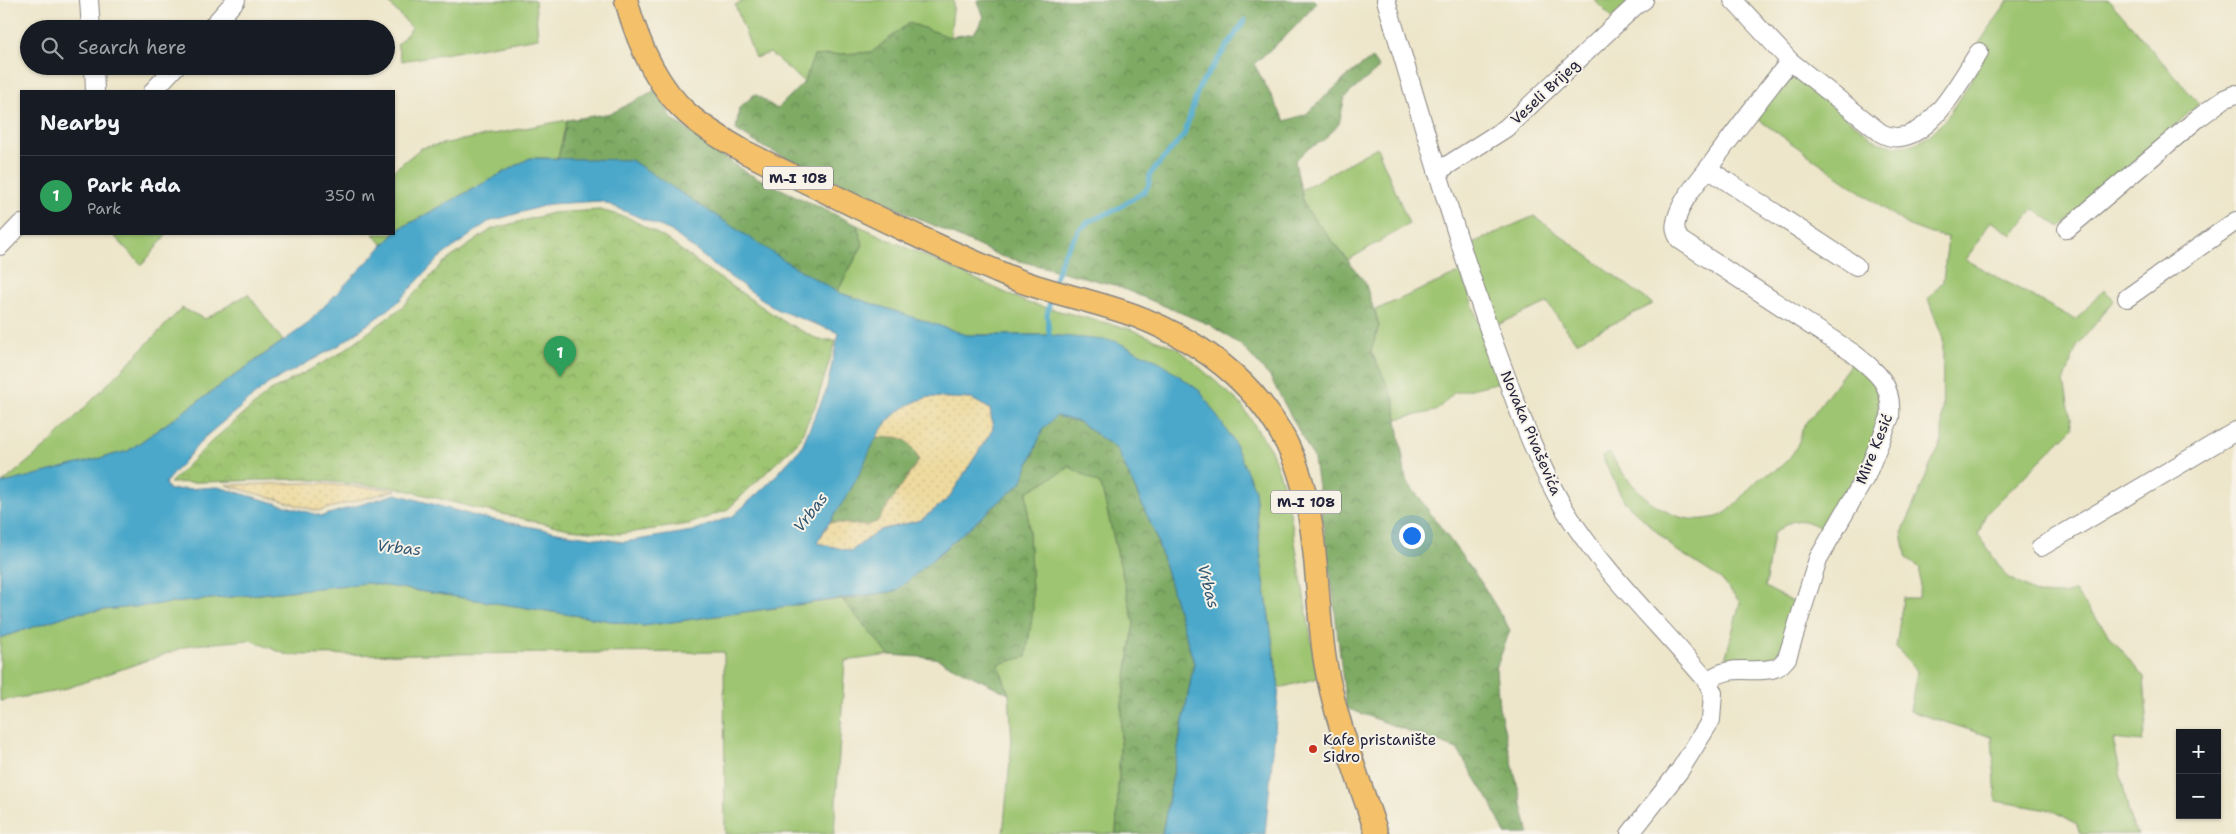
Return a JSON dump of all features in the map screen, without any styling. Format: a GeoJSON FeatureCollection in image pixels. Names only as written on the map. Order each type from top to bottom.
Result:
{"type":"FeatureCollection","features":[{"type":"Feature","properties":{"kind":"main road","name":"M-I 108"},"geometry":{"type":"LineString","coordinates":[[626,0],[640,44],[663,84],[688,113],[723,139],[745,152],[916,236],[987,268],[1034,286],[1135,316],[1180,337],[1213,358],[1253,393],[1276,422],[1289,449],[1302,486],[1313,544],[1325,660],[1334,703],[1377,834]]}},
{"type":"Feature","properties":{"kind":"street"},"geometry":{"type":"LineString","coordinates":[[89,0],[90,20]]}},
{"type":"Feature","properties":{"kind":"street"},"geometry":{"type":"LineString","coordinates":[[218,20],[236,0]]}},
{"type":"Feature","properties":{"kind":"street","name":"Novaka Pivaševića"},"geometry":{"type":"LineString","coordinates":[[1386,0],[1464,260],[1497,350],[1549,481],[1566,512],[1618,581],[1707,681],[1713,693],[1711,720],[1680,770],[1630,834]]}},
{"type":"Feature","properties":{"kind":"street","name":"Veseli Brijeg"},"geometry":{"type":"LineString","coordinates":[[1437,172],[1506,128],[1644,0]]}},
{"type":"Feature","properties":{"kind":"street"},"geometry":{"type":"LineString","coordinates":[[1733,0],[1790,61],[1881,133],[1896,138],[1905,138],[1929,122],[1979,52]]}},
{"type":"Feature","properties":{"kind":"street","name":"Mire Kesić"},"geometry":{"type":"LineString","coordinates":[[1707,681],[1727,671],[1776,668],[1787,658],[1818,559],[1866,476],[1890,417],[1891,407],[1887,386],[1870,367],[1854,354],[1680,240],[1675,229],[1678,215],[1690,193],[1746,116],[1790,61]]}},
{"type":"Feature","properties":{"kind":"street"},"geometry":{"type":"LineString","coordinates":[[94,75],[95,90]]}},
{"type":"Feature","properties":{"kind":"street"},"geometry":{"type":"LineString","coordinates":[[154,90],[168,75]]}},
{"type":"Feature","properties":{"kind":"street"},"geometry":{"type":"LineString","coordinates":[[2068,229],[2197,119],[2224,99],[2236,94]]}},
{"type":"Feature","properties":{"kind":"street"},"geometry":{"type":"LineString","coordinates":[[1708,169],[1856,266]]}},
{"type":"Feature","properties":{"kind":"street"},"geometry":{"type":"LineString","coordinates":[[2127,298],[2236,222]]}},
{"type":"Feature","properties":{"kind":"street"},"geometry":{"type":"LineString","coordinates":[[0,246],[20,225]]}},
{"type":"Feature","properties":{"kind":"street"},"geometry":{"type":"LineString","coordinates":[[2041,547],[2236,430]]}},
{"type":"Feature","properties":{"kind":"green space"},"geometry":{"type":"Polygon","coordinates":[[[386,0],[535,0],[538,38],[402,61],[397,45],[412,28],[386,0]]]}},
{"type":"Feature","properties":{"kind":"green space"},"geometry":{"type":"Polygon","coordinates":[[[745,0],[954,1],[950,37],[909,23],[872,52],[814,56],[804,82],[770,53],[755,58],[735,5],[745,0]]]}},
{"type":"Feature","properties":{"kind":"green space"},"geometry":{"type":"Polygon","coordinates":[[[977,0],[1315,0],[1317,3],[1290,32],[1254,64],[1285,121],[1306,114],[1352,72],[1372,58],[1379,68],[1345,97],[1339,124],[1323,141],[1307,149],[1295,161],[1304,206],[1365,282],[1379,326],[1371,351],[1394,399],[1406,480],[1481,582],[1510,630],[1496,669],[1499,707],[1529,834],[1505,834],[1492,805],[1457,749],[1346,708],[1333,594],[1314,459],[1270,377],[1242,346],[1210,325],[1114,285],[1000,256],[763,147],[736,130],[739,108],[755,94],[777,109],[804,82],[814,56],[872,52],[909,23],[950,37],[974,33],[984,17],[977,0]]]}},
{"type":"Feature","properties":{"kind":"green space"},"geometry":{"type":"Polygon","coordinates":[[[1594,0],[1630,0],[1612,18],[1594,0]]]}},
{"type":"Feature","properties":{"kind":"green space"},"geometry":{"type":"Polygon","coordinates":[[[2009,0],[2109,0],[2199,104],[2060,227],[2034,209],[2012,235],[1991,221],[1966,260],[2076,320],[2104,289],[2114,301],[2077,346],[2064,382],[2073,428],[1986,514],[1978,535],[2007,577],[2038,594],[2064,595],[2074,591],[2144,678],[2147,716],[2142,742],[2113,739],[2132,827],[2138,834],[2080,834],[2077,824],[2054,811],[1996,801],[1992,737],[1910,711],[1917,671],[1896,647],[1903,598],[1919,598],[1920,568],[1907,559],[1902,533],[1942,442],[1943,339],[1928,299],[1943,281],[1948,237],[1931,234],[1907,225],[1755,117],[1790,74],[1878,142],[1901,146],[1922,140],[1944,120],[1963,93],[1986,53],[1977,46],[2009,0]]]}},
{"type":"Feature","properties":{"kind":"green space"},"geometry":{"type":"Polygon","coordinates":[[[657,89],[671,118],[745,172],[857,225],[863,244],[837,292],[785,261],[558,158],[567,120],[612,113],[657,89]]]}},
{"type":"Feature","properties":{"kind":"green space"},"geometry":{"type":"Polygon","coordinates":[[[567,120],[558,158],[530,158],[399,229],[395,233],[395,169],[421,148],[567,120]]]}},
{"type":"Feature","properties":{"kind":"green space"},"geometry":{"type":"Polygon","coordinates":[[[1377,147],[1409,224],[1348,260],[1304,206],[1301,190],[1377,147]]]}},
{"type":"Feature","properties":{"kind":"green space"},"geometry":{"type":"Polygon","coordinates":[[[600,210],[629,218],[665,238],[709,271],[783,321],[819,340],[836,340],[816,404],[798,442],[727,510],[689,524],[620,534],[569,529],[479,509],[398,488],[301,479],[170,483],[212,441],[269,392],[339,354],[401,308],[443,263],[492,229],[552,213],[600,210]]]}},
{"type":"Feature","properties":{"kind":"green space"},"geometry":{"type":"Polygon","coordinates":[[[1534,216],[1653,304],[1576,342],[1547,303],[1499,324],[1468,245],[1534,216]]]}},
{"type":"Feature","properties":{"kind":"green space"},"geometry":{"type":"Polygon","coordinates":[[[857,225],[1028,303],[1130,329],[1179,349],[1240,403],[1272,452],[1287,495],[1318,678],[1279,688],[1261,560],[1255,490],[1050,335],[967,335],[837,292],[863,245],[857,225]]]}},
{"type":"Feature","properties":{"kind":"green space"},"geometry":{"type":"Polygon","coordinates":[[[113,235],[166,235],[142,265],[113,235]]]}},
{"type":"Feature","properties":{"kind":"green space"},"geometry":{"type":"Polygon","coordinates":[[[374,235],[393,235],[383,245],[374,235]]]}},
{"type":"Feature","properties":{"kind":"green space"},"geometry":{"type":"Polygon","coordinates":[[[1461,272],[1500,382],[1454,393],[1436,411],[1397,419],[1394,399],[1371,351],[1379,326],[1375,310],[1461,272]]]}},
{"type":"Feature","properties":{"kind":"green space"},"geometry":{"type":"Polygon","coordinates":[[[248,294],[283,341],[128,451],[1,484],[50,443],[182,308],[205,319],[248,294]]]}},
{"type":"Feature","properties":{"kind":"green space"},"geometry":{"type":"Polygon","coordinates":[[[1852,362],[1875,388],[1878,405],[1877,424],[1864,462],[1824,529],[1808,522],[1797,521],[1787,524],[1773,534],[1765,587],[1795,603],[1788,631],[1780,649],[1766,661],[1745,661],[1726,656],[1740,602],[1721,579],[1676,550],[1624,501],[1602,456],[1610,453],[1637,489],[1661,509],[1689,519],[1720,516],[1733,507],[1760,478],[1772,472],[1789,458],[1799,441],[1802,429],[1852,362]]]}},
{"type":"Feature","properties":{"kind":"green space"},"geometry":{"type":"Polygon","coordinates":[[[1056,416],[1079,422],[1117,449],[1155,533],[1194,663],[1162,834],[1116,834],[1122,704],[1134,623],[1101,485],[1070,467],[1027,492],[1033,610],[1026,657],[998,664],[1009,694],[935,658],[889,655],[842,599],[896,591],[1021,483],[1043,429],[1056,416]]]}},
{"type":"Feature","properties":{"kind":"green space"},"geometry":{"type":"Polygon","coordinates":[[[875,437],[901,437],[911,445],[919,460],[877,522],[865,526],[830,522],[853,485],[875,437]]]}},
{"type":"Feature","properties":{"kind":"green space"},"geometry":{"type":"Polygon","coordinates":[[[1070,466],[1101,485],[1134,623],[1122,704],[1116,834],[1003,834],[1012,741],[1009,694],[998,664],[1026,656],[1033,610],[1027,492],[1070,466]]]}},
{"type":"Feature","properties":{"kind":"green space"},"geometry":{"type":"Polygon","coordinates":[[[367,583],[643,626],[842,599],[889,655],[845,661],[834,834],[725,834],[724,652],[288,655],[250,640],[191,645],[59,691],[0,701],[0,638],[75,613],[367,583]]]}},
{"type":"Feature","properties":{"kind":"sand"},"geometry":{"type":"Polygon","coordinates":[[[929,397],[972,399],[990,409],[993,429],[948,499],[921,520],[880,530],[851,551],[817,543],[830,522],[865,526],[877,522],[919,460],[907,441],[898,437],[875,437],[904,407],[929,397]]]}},
{"type":"Feature","properties":{"kind":"sand"},"geometry":{"type":"Polygon","coordinates":[[[311,483],[396,490],[318,511],[226,485],[311,483]]]}},
{"type":"Feature","properties":{"kind":"water","name":"Vrbas"},"geometry":{"type":"Polygon","coordinates":[[[530,158],[631,160],[785,261],[837,292],[967,335],[1050,335],[1115,341],[1160,362],[1200,391],[1233,440],[1255,490],[1261,560],[1279,688],[1265,834],[1162,834],[1194,663],[1155,533],[1117,449],[1079,422],[1056,416],[1043,429],[1021,483],[896,591],[643,626],[367,583],[75,613],[0,638],[0,484],[128,451],[306,325],[399,229],[530,158]],[[601,201],[550,204],[488,222],[439,258],[397,303],[338,346],[268,384],[205,437],[165,483],[169,490],[218,487],[322,516],[396,494],[479,517],[568,534],[624,542],[692,531],[733,516],[769,483],[801,448],[826,391],[839,333],[778,310],[723,272],[671,231],[601,201]],[[929,397],[911,403],[888,421],[873,444],[848,494],[817,543],[851,551],[880,530],[921,520],[948,499],[993,429],[990,409],[972,399],[929,397]]]}},
{"type":"Feature","properties":{"kind":"waterway"},"geometry":{"type":"LineString","coordinates":[[1053,285],[1063,255],[1080,229],[1090,221],[1117,209],[1145,191],[1149,184],[1150,174],[1184,135],[1199,87],[1245,20]]}},
{"type":"Feature","properties":{"kind":"waterway"},"geometry":{"type":"LineString","coordinates":[[1050,341],[1047,315],[1051,296]]}},
{"type":"Feature","properties":{"kind":"place","name":"Park Ada"},"geometry":{"type":"Point","coordinates":[560,377]}},
{"type":"Feature","properties":{"kind":"place","name":"Kafe pristanište Sidro"},"geometry":{"type":"Point","coordinates":[1313,749]}}]}
